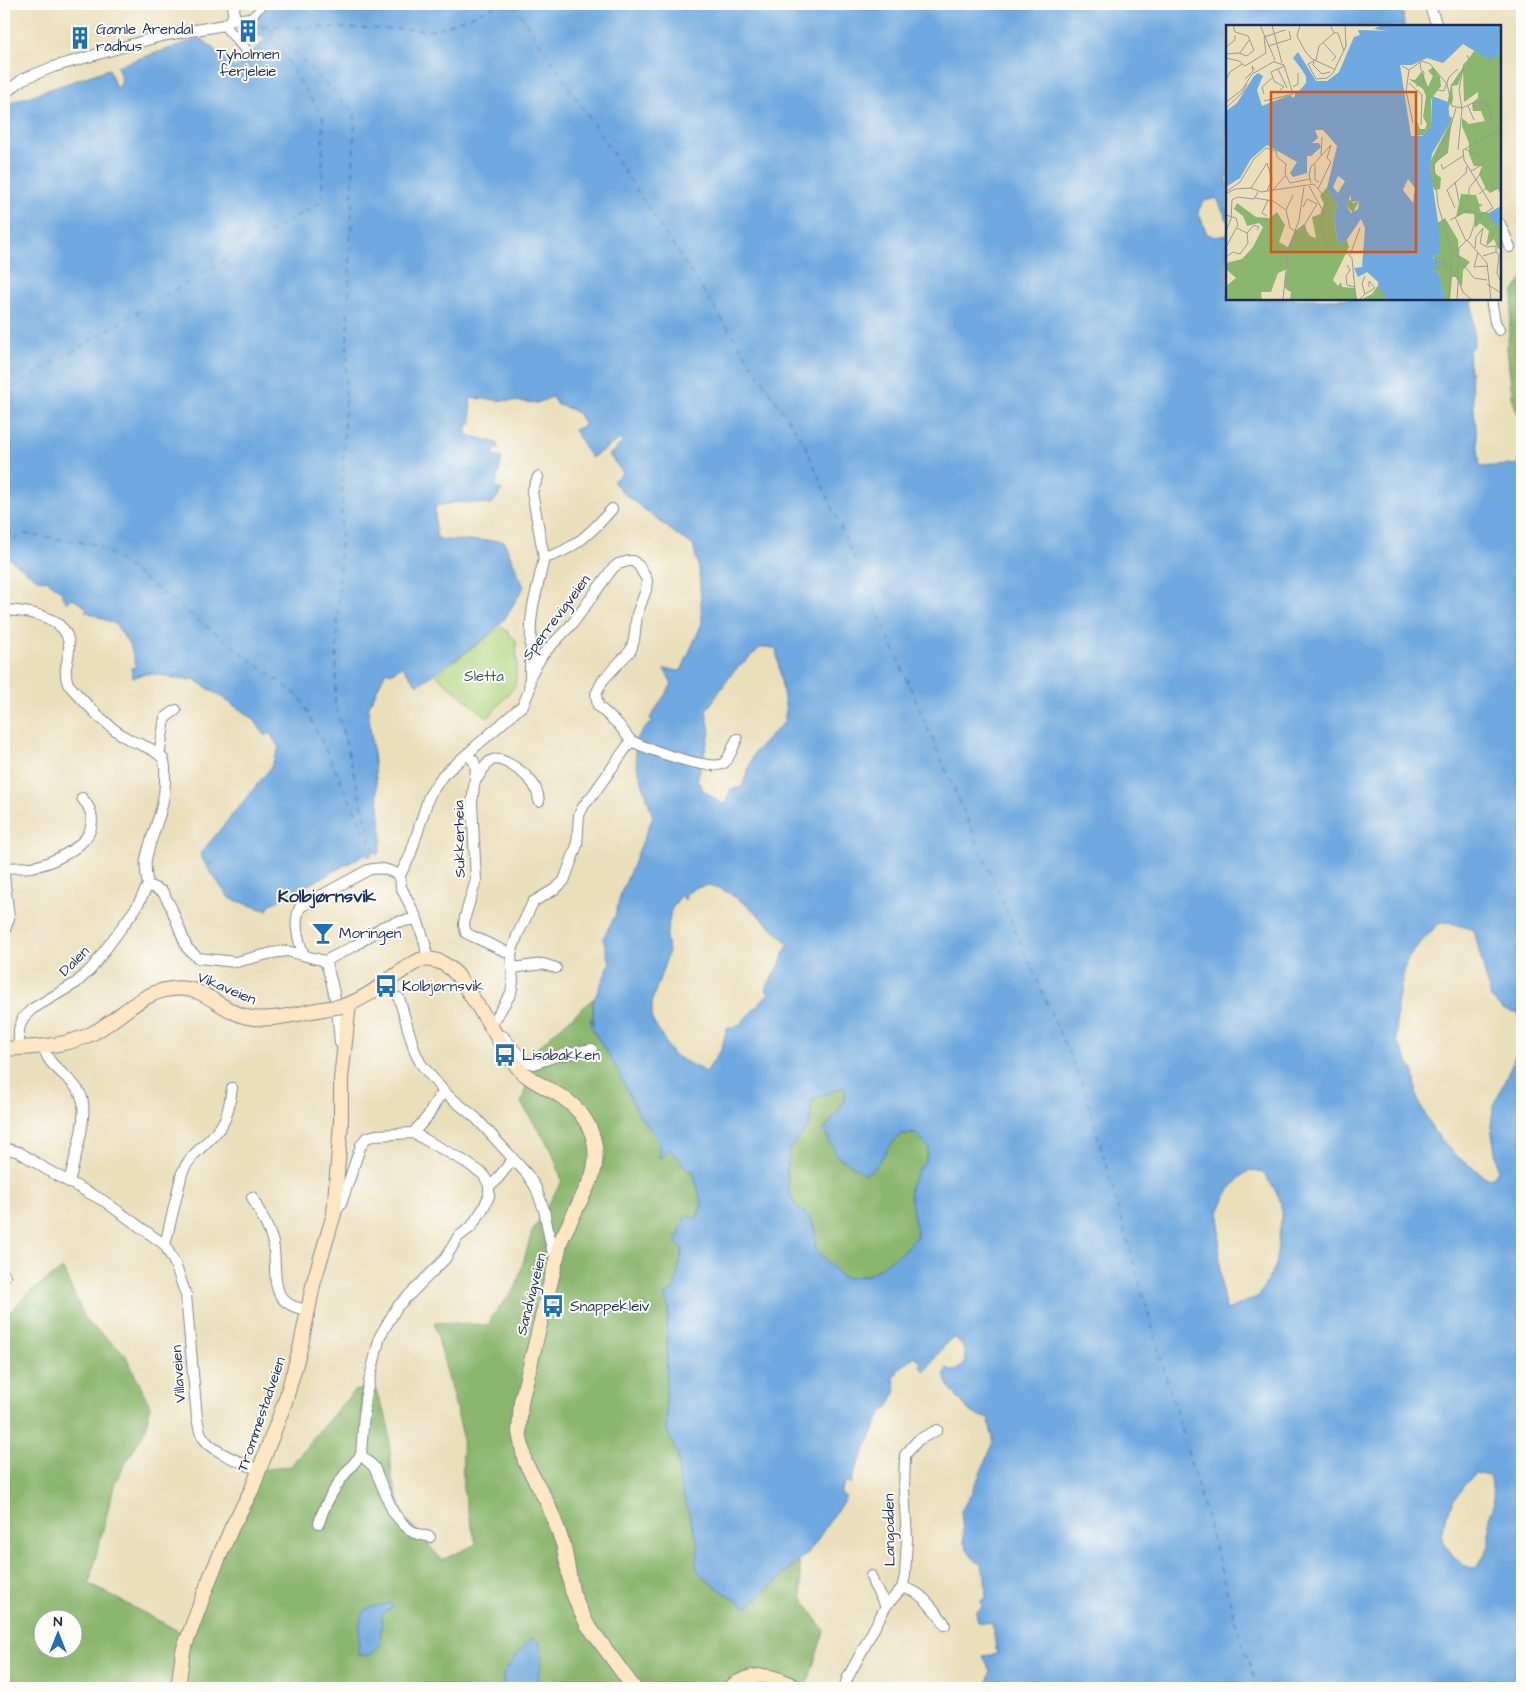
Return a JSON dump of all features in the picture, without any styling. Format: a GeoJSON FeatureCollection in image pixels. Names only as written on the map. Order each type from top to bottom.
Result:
{"type":"FeatureCollection","features":[{"type":"Feature","properties":{"kind":"main road","name":"Vikaveien"},"geometry":{"type":"LineString","coordinates":[[4,1049],[44,1046],[84,1037],[99,1029],[148,995],[168,989],[186,988],[195,990],[236,1013],[259,1018],[323,1010],[346,1005],[412,964],[427,959]]}},
{"type":"Feature","properties":{"kind":"main road","name":"Sandvigveien"},"geometry":{"type":"LineString","coordinates":[[427,959],[440,961],[452,969],[491,1022],[506,1052],[521,1071],[568,1102],[584,1118],[594,1141],[597,1159],[592,1177],[561,1240],[521,1402],[519,1416],[520,1442],[529,1470],[547,1502],[557,1527],[564,1547],[572,1591],[578,1606],[587,1624],[634,1688]]}},
{"type":"Feature","properties":{"kind":"main road","name":"Trommestadveien"},"geometry":{"type":"LineString","coordinates":[[178,1688],[182,1651],[206,1586],[260,1470],[286,1402],[300,1349],[314,1281],[334,1214],[341,1122],[340,1079],[346,1005]]}},
{"type":"Feature","properties":{"kind":"main road"},"geometry":{"type":"LineString","coordinates":[[729,1688],[745,1678],[761,1676],[778,1679],[797,1688]]}},
{"type":"Feature","properties":{"kind":"street"},"geometry":{"type":"LineString","coordinates":[[234,4],[229,22],[247,51]]}},
{"type":"Feature","properties":{"kind":"street"},"geometry":{"type":"LineString","coordinates":[[4,94],[23,79],[53,67],[160,36],[252,16],[264,4]]}},
{"type":"Feature","properties":{"kind":"street"},"geometry":{"type":"LineString","coordinates":[[1429,4],[1437,25]]}},
{"type":"Feature","properties":{"kind":"street"},"geometry":{"type":"LineString","coordinates":[[1501,226],[1510,247]]}},
{"type":"Feature","properties":{"kind":"street"},"geometry":{"type":"LineString","coordinates":[[1491,300],[1495,322],[1499,330]]}},
{"type":"Feature","properties":{"kind":"street"},"geometry":{"type":"LineString","coordinates":[[530,676],[532,614],[544,558],[532,492],[538,477]]}},
{"type":"Feature","properties":{"kind":"street"},"geometry":{"type":"LineString","coordinates":[[544,558],[557,555],[581,540],[612,509]]}},
{"type":"Feature","properties":{"kind":"street","name":"Sperrevigveien"},"geometry":{"type":"LineString","coordinates":[[400,875],[410,856],[428,796],[443,775],[523,705],[529,691],[530,676],[543,654],[573,623],[612,568],[618,564],[633,561],[639,566],[647,580],[646,590],[637,614],[631,650],[603,680],[596,694],[598,706],[619,725],[631,741],[650,749],[702,764],[718,766],[725,762],[737,739]]}},
{"type":"Feature","properties":{"kind":"street"},"geometry":{"type":"LineString","coordinates":[[4,610],[24,610],[40,614],[66,632],[70,645],[65,666],[65,676],[68,684],[129,740],[157,753],[163,758],[166,786],[161,814],[146,858],[145,872],[148,885],[163,892],[187,948],[198,958],[236,962],[272,952],[287,951],[325,961],[356,945],[382,927],[397,922],[417,919]]}},
{"type":"Feature","properties":{"kind":"street"},"geometry":{"type":"LineString","coordinates":[[157,753],[160,750],[164,718],[176,710]]}},
{"type":"Feature","properties":{"kind":"street"},"geometry":{"type":"LineString","coordinates":[[592,1049],[553,1057],[534,1064],[524,1061],[491,1022],[496,1018],[511,993],[514,982],[511,954],[533,902],[555,889],[564,881],[576,845],[579,815],[584,805],[631,741]]}},
{"type":"Feature","properties":{"kind":"street","name":"Sukkerheia"},"geometry":{"type":"LineString","coordinates":[[467,755],[474,761],[476,769],[472,803],[476,880],[464,925],[466,933],[511,954]]}},
{"type":"Feature","properties":{"kind":"street","name":"Sukkerheia"},"geometry":{"type":"LineString","coordinates":[[474,783],[490,761],[496,759],[506,762],[530,779],[537,791],[539,801]]}},
{"type":"Feature","properties":{"kind":"street"},"geometry":{"type":"LineString","coordinates":[[4,868],[32,867],[71,851],[80,844],[91,827],[91,814],[82,798]]}},
{"type":"Feature","properties":{"kind":"street"},"geometry":{"type":"LineString","coordinates":[[304,955],[297,937],[297,914],[300,908],[368,870],[385,868],[400,875],[401,887],[417,919],[425,943],[427,959]]}},
{"type":"Feature","properties":{"kind":"street"},"geometry":{"type":"LineString","coordinates":[[4,876],[8,909],[5,928]]}},
{"type":"Feature","properties":{"kind":"street","name":"Dalen"},"geometry":{"type":"LineString","coordinates":[[19,1048],[20,1029],[23,1018],[32,1009],[76,982],[91,969],[136,908],[148,885]]}},
{"type":"Feature","properties":{"kind":"street","name":"Trommestadveien"},"geometry":{"type":"LineString","coordinates":[[325,961],[332,981],[338,1014],[340,1079]]}},
{"type":"Feature","properties":{"kind":"street"},"geometry":{"type":"LineString","coordinates":[[513,968],[542,964],[556,968]]}},
{"type":"Feature","properties":{"kind":"street"},"geometry":{"type":"LineString","coordinates":[[399,998],[414,1052],[421,1064],[445,1093],[476,1118],[528,1174],[536,1188],[544,1210],[552,1250],[557,1258]]}},
{"type":"Feature","properties":{"kind":"street"},"geometry":{"type":"LineString","coordinates":[[44,1046],[45,1053],[51,1062],[77,1089],[82,1099],[83,1117],[69,1182]]}},
{"type":"Feature","properties":{"kind":"street"},"geometry":{"type":"LineString","coordinates":[[165,1245],[186,1162],[222,1124],[227,1112],[232,1088]]}},
{"type":"Feature","properties":{"kind":"street"},"geometry":{"type":"LineString","coordinates":[[413,1133],[428,1116],[438,1098],[445,1093]]}},
{"type":"Feature","properties":{"kind":"street"},"geometry":{"type":"LineString","coordinates":[[320,1523],[328,1498],[346,1471],[361,1455],[365,1399],[380,1336],[397,1307],[444,1259],[458,1237],[471,1227],[489,1196],[489,1185],[482,1174],[413,1133],[376,1135],[366,1138],[361,1145],[341,1204],[334,1214]]}},
{"type":"Feature","properties":{"kind":"street","name":"Villaveien"},"geometry":{"type":"LineString","coordinates":[[4,1148],[19,1152],[111,1206],[165,1245],[175,1264],[186,1295],[194,1393],[197,1418],[202,1436],[210,1445],[225,1454],[260,1470]]}},
{"type":"Feature","properties":{"kind":"street"},"geometry":{"type":"LineString","coordinates":[[489,1185],[495,1182],[513,1159]]}},
{"type":"Feature","properties":{"kind":"street"},"geometry":{"type":"LineString","coordinates":[[252,1197],[272,1241],[275,1262],[275,1284],[279,1293],[289,1304],[308,1310]]}},
{"type":"Feature","properties":{"kind":"street","name":"Langodden"},"geometry":{"type":"LineString","coordinates":[[844,1688],[886,1606],[902,1588],[905,1576],[907,1538],[904,1490],[905,1455],[918,1440],[937,1430]]}},
{"type":"Feature","properties":{"kind":"street"},"geometry":{"type":"LineString","coordinates":[[361,1455],[374,1467],[393,1512],[403,1524],[414,1533],[430,1537]]}},
{"type":"Feature","properties":{"kind":"street"},"geometry":{"type":"LineString","coordinates":[[871,1576],[874,1586],[886,1606]]}},
{"type":"Feature","properties":{"kind":"street"},"geometry":{"type":"LineString","coordinates":[[902,1588],[911,1589],[923,1598],[944,1621],[945,1625]]}},
{"type":"Feature","properties":{"kind":"green space"},"geometry":{"type":"Polygon","coordinates":[[[1522,280],[1522,420],[1513,404],[1507,348],[1514,291],[1522,280]]]}},
{"type":"Feature","properties":{"kind":"green space","name":"Sletta"},"geometry":{"type":"Polygon","coordinates":[[[502,626],[516,641],[515,686],[488,718],[436,675],[502,626]]]}},
{"type":"Feature","properties":{"kind":"green space"},"geometry":{"type":"Polygon","coordinates":[[[594,998],[593,1030],[615,1066],[639,1115],[658,1139],[660,1157],[670,1148],[689,1172],[693,1170],[702,1205],[697,1219],[686,1215],[683,1248],[674,1290],[664,1296],[669,1309],[667,1323],[666,1429],[678,1455],[679,1481],[698,1543],[699,1551],[696,1567],[705,1578],[747,1607],[799,1561],[802,1597],[824,1631],[806,1688],[796,1685],[795,1688],[536,1688],[539,1673],[503,1674],[503,1688],[4,1688],[4,1318],[29,1292],[63,1269],[86,1321],[125,1354],[150,1406],[146,1428],[115,1482],[89,1584],[184,1634],[260,1470],[291,1466],[354,1391],[374,1386],[388,1422],[392,1479],[404,1517],[442,1560],[476,1544],[463,1489],[462,1432],[434,1322],[489,1325],[492,1316],[516,1287],[532,1232],[562,1181],[552,1151],[521,1103],[538,1047],[594,998]]]}},
{"type":"Feature","properties":{"kind":"green space"},"geometry":{"type":"Polygon","coordinates":[[[844,1087],[846,1089],[844,1101],[824,1130],[840,1159],[884,1155],[888,1147],[902,1134],[916,1134],[929,1148],[925,1162],[918,1170],[919,1214],[917,1235],[905,1250],[885,1265],[874,1272],[853,1278],[844,1277],[836,1272],[816,1250],[816,1233],[811,1219],[796,1206],[788,1191],[787,1156],[794,1142],[809,1127],[811,1106],[814,1099],[844,1087]]]}},
{"type":"Feature","properties":{"kind":"water"},"geometry":{"type":"Polygon","coordinates":[[[273,4],[1220,4],[1225,8],[1231,4],[1393,4],[1403,13],[1404,25],[1226,25],[1226,218],[1217,198],[1204,201],[1198,211],[1207,234],[1215,237],[1226,235],[1226,300],[1472,300],[1474,345],[1468,352],[1480,467],[1522,464],[1522,1060],[1516,1094],[1522,1116],[1522,1688],[985,1688],[991,1671],[983,1656],[997,1654],[992,1623],[978,1622],[976,1612],[982,1608],[981,1600],[986,1599],[985,1576],[981,1565],[972,1557],[964,1543],[961,1511],[972,1492],[993,1444],[993,1438],[988,1419],[970,1412],[950,1388],[944,1375],[947,1368],[955,1371],[966,1362],[963,1347],[956,1338],[950,1339],[925,1371],[919,1366],[921,1363],[915,1356],[898,1370],[894,1379],[896,1391],[889,1406],[882,1412],[851,1484],[846,1481],[840,1493],[846,1497],[809,1552],[747,1607],[718,1589],[698,1571],[696,1564],[698,1543],[679,1481],[678,1455],[666,1429],[667,1323],[669,1309],[664,1296],[674,1290],[683,1248],[676,1244],[686,1215],[697,1219],[702,1205],[693,1170],[689,1172],[670,1149],[660,1158],[658,1139],[639,1115],[615,1066],[593,1030],[590,1018],[594,1024],[593,1002],[610,963],[603,938],[615,916],[621,893],[653,817],[637,765],[634,741],[648,725],[653,723],[650,718],[672,684],[664,669],[681,671],[702,623],[699,569],[693,545],[623,493],[613,481],[623,473],[609,455],[622,443],[620,439],[591,458],[574,430],[585,425],[583,420],[574,411],[557,405],[552,397],[537,403],[470,398],[472,424],[467,425],[467,435],[497,443],[499,449],[495,449],[493,456],[502,458],[495,488],[502,490],[492,504],[458,502],[435,506],[436,536],[442,540],[504,541],[524,587],[504,620],[484,639],[422,682],[417,685],[402,666],[391,673],[386,671],[368,708],[382,834],[380,852],[377,855],[374,851],[370,857],[366,854],[297,891],[295,889],[293,893],[269,905],[267,911],[229,898],[207,867],[212,862],[206,865],[200,854],[270,769],[279,748],[270,733],[265,736],[254,719],[194,679],[182,680],[158,674],[144,674],[133,678],[131,668],[136,666],[130,645],[115,624],[85,611],[87,608],[71,598],[67,603],[61,595],[63,593],[48,581],[37,579],[6,556],[4,558],[4,112],[9,110],[7,104],[109,69],[116,88],[119,87],[122,81],[117,66],[201,38],[235,68],[266,39],[257,35],[258,17],[273,4]],[[760,648],[733,672],[706,711],[710,732],[697,780],[704,791],[724,805],[731,789],[742,787],[754,753],[784,722],[786,711],[776,649],[760,648]],[[709,885],[695,888],[686,894],[685,900],[681,895],[671,910],[666,939],[669,951],[652,1001],[652,1020],[673,1055],[706,1072],[721,1050],[727,1029],[740,1024],[769,993],[765,989],[779,966],[788,944],[751,909],[731,894],[709,885]],[[1447,922],[1438,924],[1414,950],[1406,962],[1397,1004],[1397,1042],[1414,1072],[1417,1098],[1433,1130],[1455,1155],[1484,1176],[1488,1178],[1493,1177],[1498,1170],[1491,1127],[1493,1108],[1518,1050],[1521,1023],[1519,1013],[1507,1011],[1491,998],[1474,930],[1447,922]],[[844,1087],[813,1099],[809,1127],[789,1153],[787,1174],[788,1186],[795,1204],[813,1224],[816,1250],[841,1276],[848,1278],[869,1275],[904,1251],[917,1235],[910,1186],[918,1170],[925,1162],[929,1148],[916,1134],[902,1134],[892,1143],[876,1166],[865,1174],[837,1156],[824,1130],[844,1101],[846,1089],[844,1087]],[[1250,1170],[1245,1173],[1227,1194],[1219,1211],[1222,1290],[1227,1310],[1259,1296],[1275,1267],[1281,1221],[1281,1203],[1274,1188],[1263,1173],[1250,1170]],[[1475,1473],[1447,1514],[1442,1539],[1464,1567],[1477,1568],[1489,1546],[1489,1517],[1493,1509],[1494,1496],[1489,1476],[1475,1473]]]}},
{"type":"Feature","properties":{"kind":"water"},"geometry":{"type":"Polygon","coordinates":[[[390,1603],[393,1607],[382,1614],[380,1645],[371,1655],[358,1655],[360,1623],[363,1612],[370,1608],[390,1603]]]}},
{"type":"Feature","properties":{"kind":"water"},"geometry":{"type":"Polygon","coordinates":[[[533,1638],[539,1642],[542,1655],[536,1688],[503,1688],[503,1674],[517,1654],[533,1638]]]}},
{"type":"Feature","properties":{"kind":"ferry route"},"geometry":{"type":"LineString","coordinates":[[263,26],[436,30],[501,4]]}},
{"type":"Feature","properties":{"kind":"ferry route"},"geometry":{"type":"LineString","coordinates":[[514,4],[805,445],[1085,1091],[1239,1633],[1258,1688]]}},
{"type":"Feature","properties":{"kind":"ferry route"},"geometry":{"type":"LineString","coordinates":[[259,26],[273,30],[355,114],[335,702],[374,850]]}},
{"type":"Feature","properties":{"kind":"ferry route"},"geometry":{"type":"LineString","coordinates":[[4,393],[322,201],[323,118],[270,33],[262,27]]}},
{"type":"Feature","properties":{"kind":"ferry route"},"geometry":{"type":"LineString","coordinates":[[4,544],[25,534],[99,545],[301,698],[372,847]]}},
{"type":"Feature","properties":{"kind":"place","name":"Tyholmen ferjeleie"},"geometry":{"type":"Point","coordinates":[248,31]}},
{"type":"Feature","properties":{"kind":"place","name":"Gamle Arendal rådhus"},"geometry":{"type":"Point","coordinates":[80,38]}},
{"type":"Feature","properties":{"kind":"place","name":"Moringen"},"geometry":{"type":"Point","coordinates":[323,933]}},
{"type":"Feature","properties":{"kind":"place","name":"Kolbjørnsvik"},"geometry":{"type":"Point","coordinates":[386,986]}},
{"type":"Feature","properties":{"kind":"place","name":"Lisabakken"},"geometry":{"type":"Point","coordinates":[505,1055]}},
{"type":"Feature","properties":{"kind":"place","name":"Snappekleiv"},"geometry":{"type":"Point","coordinates":[553,1306]}},
{"type":"Feature","properties":{"kind":"district","name":"Kolbjørnsvik"},"geometry":{"type":"Point","coordinates":[327,896]}}]}
